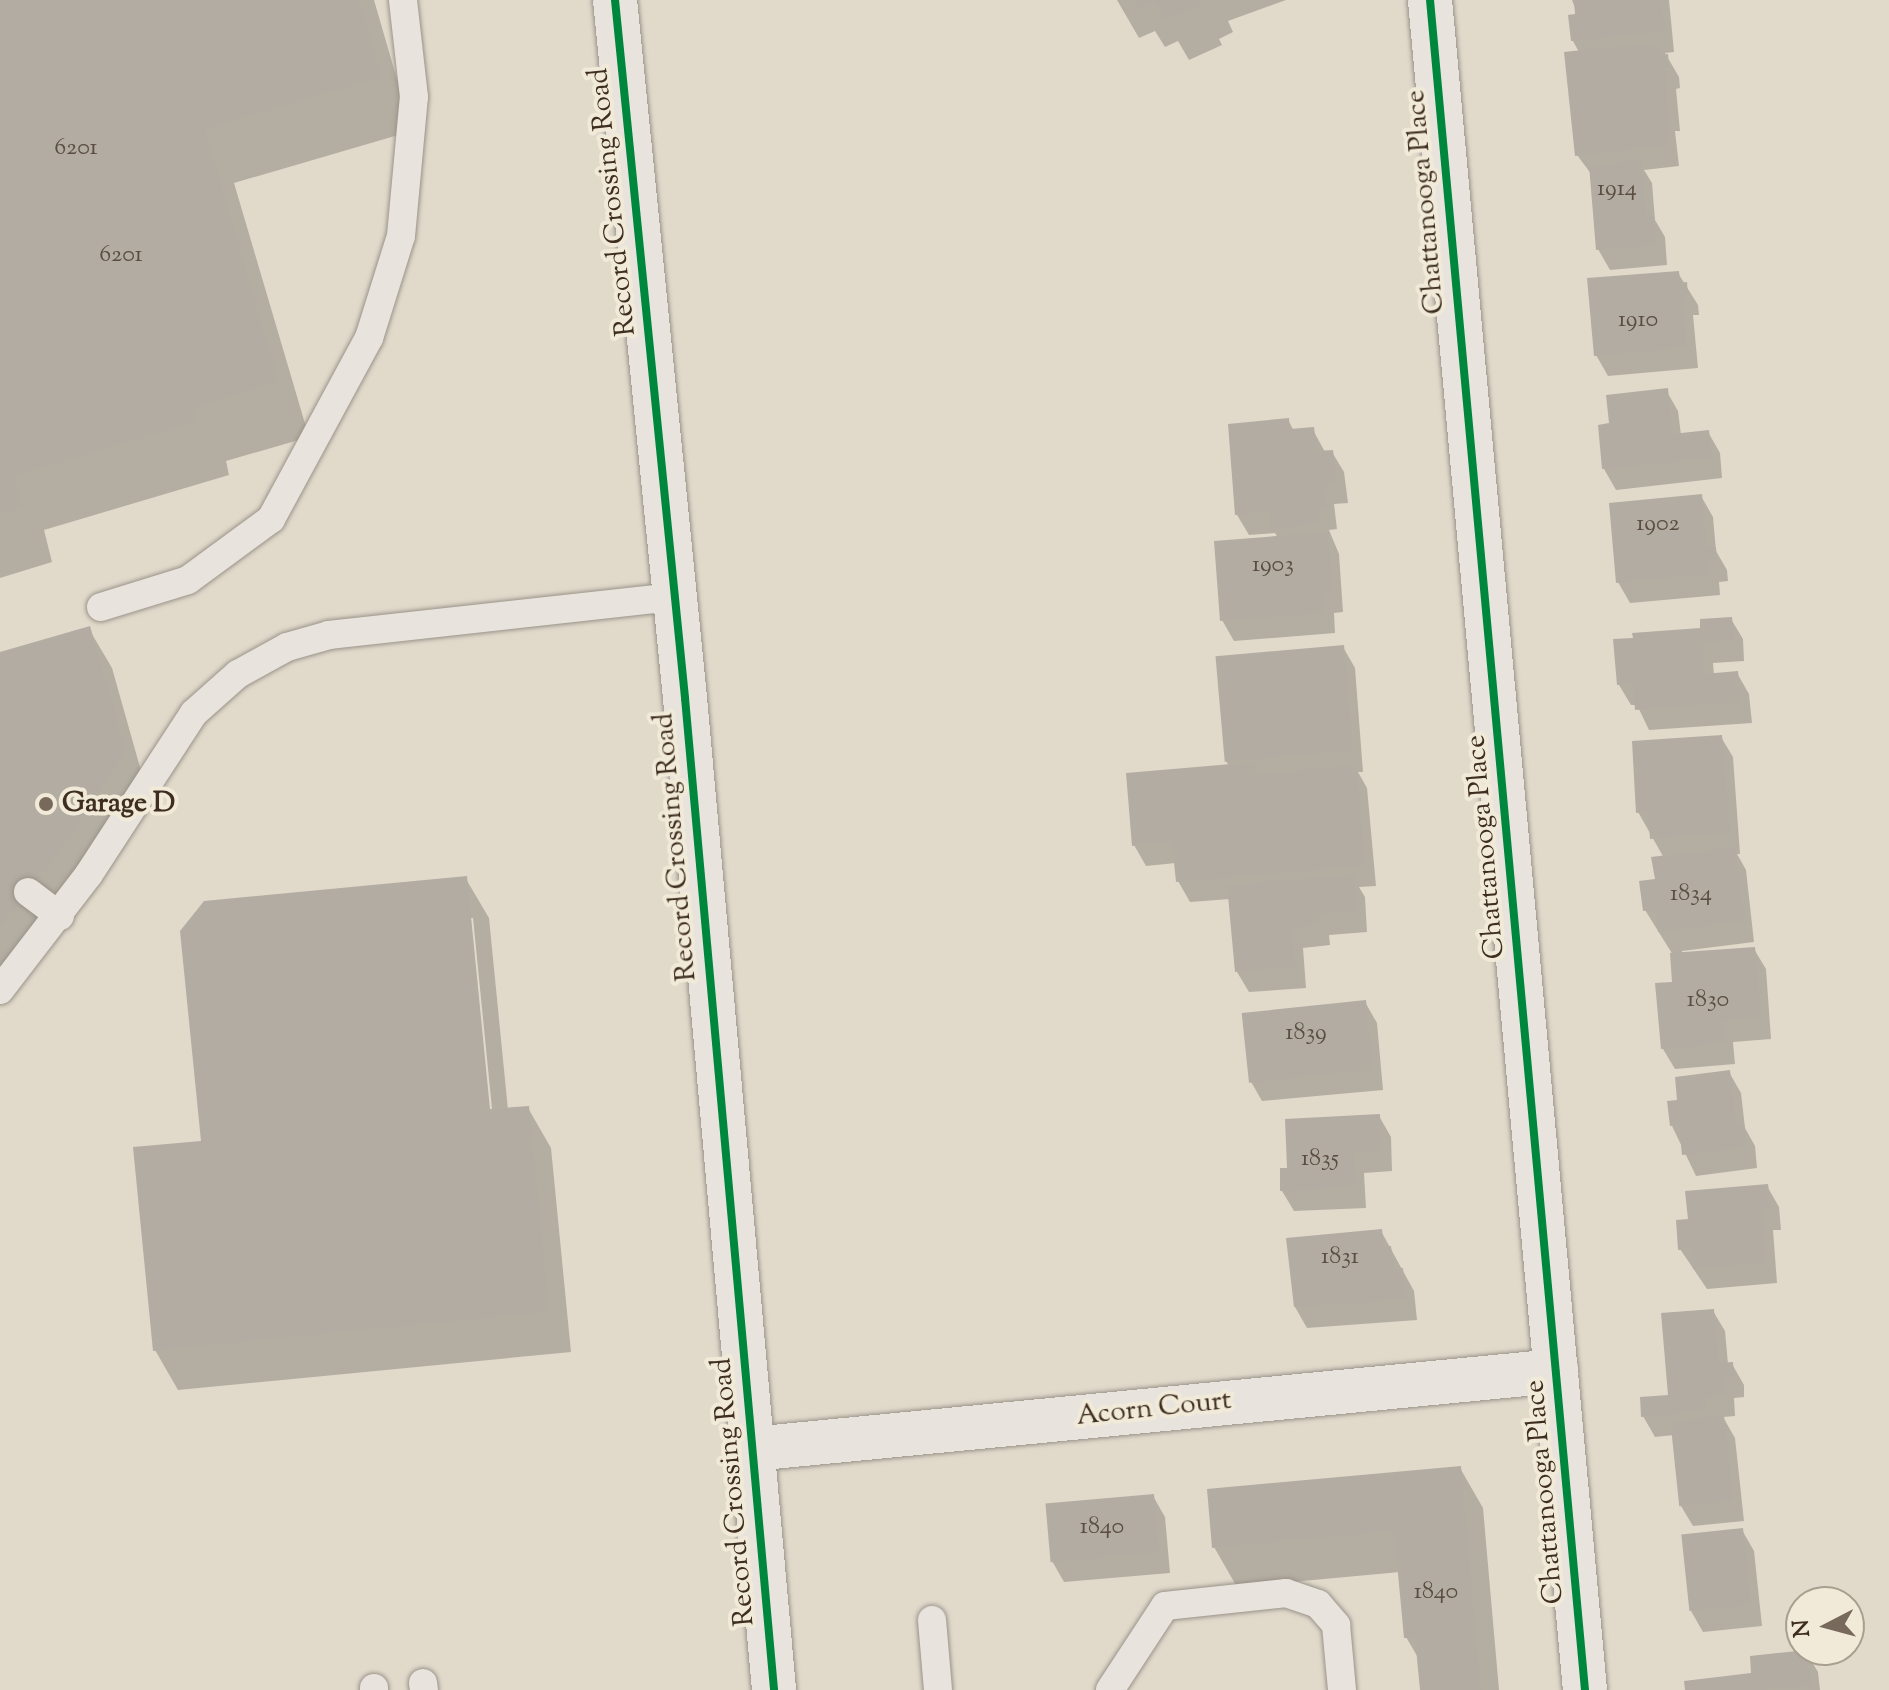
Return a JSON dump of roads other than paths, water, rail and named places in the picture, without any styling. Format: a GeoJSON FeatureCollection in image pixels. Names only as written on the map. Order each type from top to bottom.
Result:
{"type":"FeatureCollection","features":[{"type":"Feature","properties":{"kind":"street","name":"Record Crossing Road"},"geometry":{"type":"LineString","coordinates":[[615,0],[674,597],[774,1690]]}},
{"type":"Feature","properties":{"kind":"street","name":"Chattanooga Place"},"geometry":{"type":"LineString","coordinates":[[1430,0],[1585,1690]]}},
{"type":"Feature","properties":{"kind":"street","name":"Acorn Court"},"geometry":{"type":"LineString","coordinates":[[752,1449],[1556,1371]]}},
{"type":"Feature","properties":{"kind":"lane"},"geometry":{"type":"LineString","coordinates":[[101,607],[188,580],[271,519],[369,338],[403,221],[414,97],[403,0]]}},
{"type":"Feature","properties":{"kind":"lane"},"geometry":{"type":"LineString","coordinates":[[0,990],[60,916],[194,713],[238,674],[287,647],[329,635],[674,597]]}},
{"type":"Feature","properties":{"kind":"lane"},"geometry":{"type":"LineString","coordinates":[[28,892],[60,916]]}},
{"type":"Feature","properties":{"kind":"lane"},"geometry":{"type":"LineString","coordinates":[[1110,1690],[1165,1606],[1286,1593],[1318,1604],[1336,1625],[1342,1690]]}},
{"type":"Feature","properties":{"kind":"lane"},"geometry":{"type":"LineString","coordinates":[[932,1620],[938,1690]]}},
{"type":"Feature","properties":{"kind":"place","name":"Garage D"},"geometry":{"type":"Point","coordinates":[46,804]}}]}
